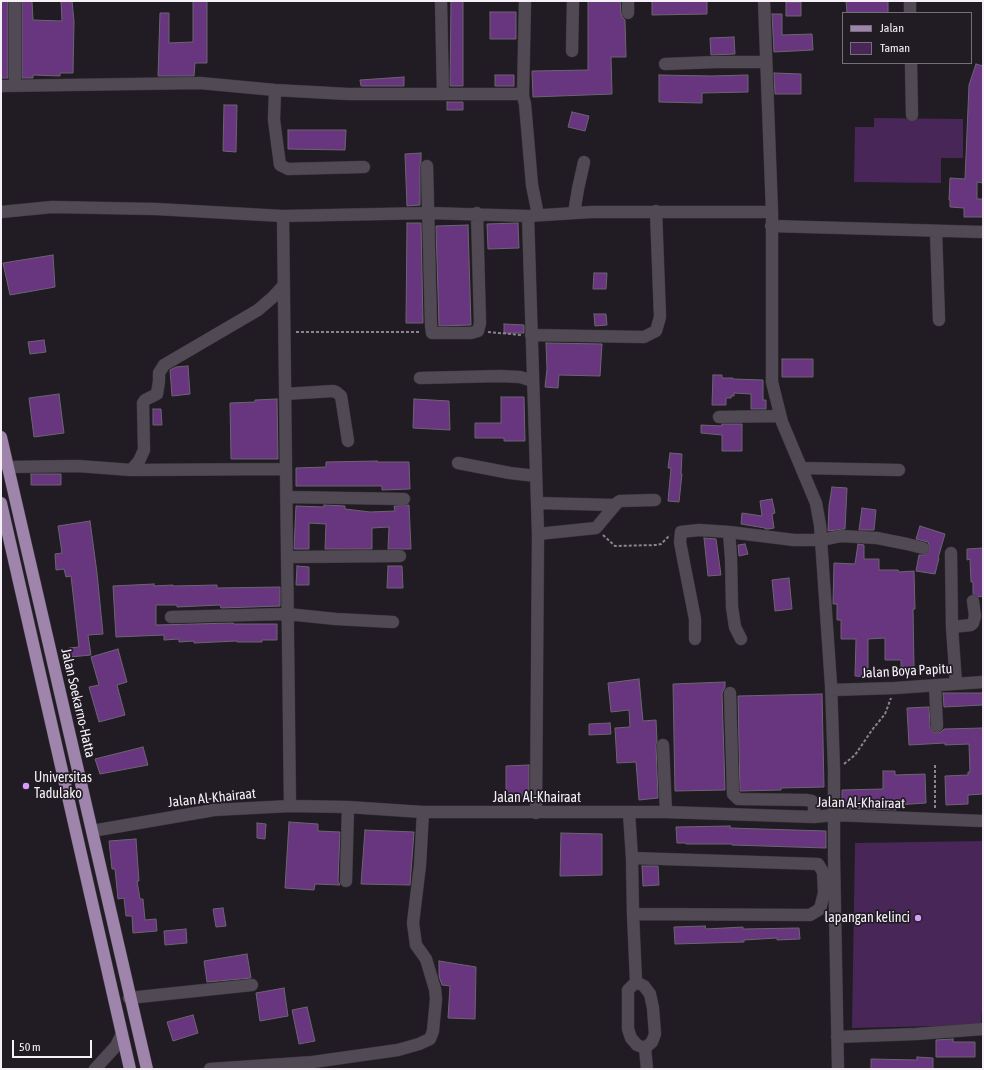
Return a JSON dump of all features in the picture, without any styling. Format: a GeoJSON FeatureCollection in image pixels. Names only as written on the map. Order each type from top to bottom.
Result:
{"type":"FeatureCollection","features":[{"type":"Feature","properties":{"kind":"main road","name":"Jalan Soekarno-Hatta"},"geometry":{"type":"LineString","coordinates":[[1,437],[147,1069]]}},
{"type":"Feature","properties":{"kind":"main road"},"geometry":{"type":"LineString","coordinates":[[1,503],[130,1069]]}},
{"type":"Feature","properties":{"kind":"street"},"geometry":{"type":"LineString","coordinates":[[15,1],[15,86]]}},
{"type":"Feature","properties":{"kind":"street"},"geometry":{"type":"LineString","coordinates":[[441,1],[443,94]]}},
{"type":"Feature","properties":{"kind":"street"},"geometry":{"type":"LineString","coordinates":[[524,1],[523,96],[532,185],[531,335],[538,534],[536,813]]}},
{"type":"Feature","properties":{"kind":"street"},"geometry":{"type":"LineString","coordinates":[[572,51],[573,1]]}},
{"type":"Feature","properties":{"kind":"street"},"geometry":{"type":"LineString","coordinates":[[764,1],[772,212],[772,382],[780,416],[816,503],[821,540],[832,690],[838,1069]]}},
{"type":"Feature","properties":{"kind":"street"},"geometry":{"type":"LineString","coordinates":[[910,1],[910,12]]}},
{"type":"Feature","properties":{"kind":"street"},"geometry":{"type":"LineString","coordinates":[[665,64],[766,62]]}},
{"type":"Feature","properties":{"kind":"street"},"geometry":{"type":"LineString","coordinates":[[911,64],[912,115]]}},
{"type":"Feature","properties":{"kind":"street"},"geometry":{"type":"LineString","coordinates":[[1,86],[200,83],[275,90],[348,94],[516,94],[523,96]]}},
{"type":"Feature","properties":{"kind":"street"},"geometry":{"type":"LineString","coordinates":[[275,90],[274,120],[280,164],[288,169],[364,167]]}},
{"type":"Feature","properties":{"kind":"street"},"geometry":{"type":"LineString","coordinates":[[574,213],[584,162]]}},
{"type":"Feature","properties":{"kind":"street"},"geometry":{"type":"LineString","coordinates":[[427,166],[432,333],[463,333],[478,331],[480,323],[477,213]]}},
{"type":"Feature","properties":{"kind":"street"},"geometry":{"type":"LineString","coordinates":[[1,212],[52,207],[156,209],[283,216],[429,212],[533,215],[656,211],[772,212]]}},
{"type":"Feature","properties":{"kind":"street"},"geometry":{"type":"LineString","coordinates":[[531,335],[644,337],[656,330],[660,317],[656,211]]}},
{"type":"Feature","properties":{"kind":"street"},"geometry":{"type":"LineString","coordinates":[[283,216],[290,806]]}},
{"type":"Feature","properties":{"kind":"street"},"geometry":{"type":"LineString","coordinates":[[771,226],[983,232]]}},
{"type":"Feature","properties":{"kind":"street"},"geometry":{"type":"LineString","coordinates":[[936,231],[939,320]]}},
{"type":"Feature","properties":{"kind":"street"},"geometry":{"type":"LineString","coordinates":[[131,470],[139,461],[144,450],[143,403],[145,400],[157,394],[159,373],[164,364],[258,310],[273,297],[284,284]]}},
{"type":"Feature","properties":{"kind":"street"},"geometry":{"type":"LineString","coordinates":[[420,378],[500,376],[520,377],[533,381]]}},
{"type":"Feature","properties":{"kind":"street"},"geometry":{"type":"LineString","coordinates":[[285,394],[336,392],[341,396],[348,441]]}},
{"type":"Feature","properties":{"kind":"street"},"geometry":{"type":"LineString","coordinates":[[719,417],[780,416]]}},
{"type":"Feature","properties":{"kind":"street"},"geometry":{"type":"LineString","coordinates":[[458,463],[510,473],[536,476]]}},
{"type":"Feature","properties":{"kind":"street"},"geometry":{"type":"LineString","coordinates":[[8,467],[78,466],[131,470],[285,469]]}},
{"type":"Feature","properties":{"kind":"street"},"geometry":{"type":"LineString","coordinates":[[802,468],[900,470]]}},
{"type":"Feature","properties":{"kind":"street"},"geometry":{"type":"LineString","coordinates":[[287,496],[404,499]]}},
{"type":"Feature","properties":{"kind":"street"},"geometry":{"type":"LineString","coordinates":[[538,534],[596,528],[614,505],[620,501],[655,500]]}},
{"type":"Feature","properties":{"kind":"street"},"geometry":{"type":"LineString","coordinates":[[537,503],[614,505]]}},
{"type":"Feature","properties":{"kind":"street"},"geometry":{"type":"LineString","coordinates":[[695,638],[695,619],[680,542],[681,532],[699,530],[729,532],[794,540],[821,540],[841,536],[877,538],[923,548]]}},
{"type":"Feature","properties":{"kind":"street"},"geometry":{"type":"LineString","coordinates":[[729,532],[732,607],[735,627],[741,639]]}},
{"type":"Feature","properties":{"kind":"street"},"geometry":{"type":"LineString","coordinates":[[950,553],[952,627],[956,684]]}},
{"type":"Feature","properties":{"kind":"street"},"geometry":{"type":"LineString","coordinates":[[288,557],[400,556]]}},
{"type":"Feature","properties":{"kind":"street"},"geometry":{"type":"LineString","coordinates":[[952,627],[970,625],[974,623],[975,616],[973,601]]}},
{"type":"Feature","properties":{"kind":"street"},"geometry":{"type":"LineString","coordinates":[[171,617],[287,614],[393,622]]}},
{"type":"Feature","properties":{"kind":"street","name":"Jalan Boya Papitu"},"geometry":{"type":"LineString","coordinates":[[832,690],[895,688],[983,682]]}},
{"type":"Feature","properties":{"kind":"street"},"geometry":{"type":"LineString","coordinates":[[935,685],[937,726]]}},
{"type":"Feature","properties":{"kind":"street"},"geometry":{"type":"LineString","coordinates":[[730,693],[733,794],[738,799],[812,801],[814,805],[814,817]]}},
{"type":"Feature","properties":{"kind":"street"},"geometry":{"type":"LineString","coordinates":[[663,745],[666,812]]}},
{"type":"Feature","properties":{"kind":"street","name":"Jalan Al-Khairaat"},"geometry":{"type":"LineString","coordinates":[[92,831],[214,810],[290,806],[348,806],[423,812],[666,812],[814,817],[834,814],[935,820],[983,821]]}},
{"type":"Feature","properties":{"kind":"street"},"geometry":{"type":"LineString","coordinates":[[346,881],[348,806]]}},
{"type":"Feature","properties":{"kind":"street"},"geometry":{"type":"LineString","coordinates":[[210,1069],[312,1062],[398,1050],[430,1039],[434,1031],[436,999],[435,989],[426,959],[416,945],[413,923],[420,865],[423,812]]}},
{"type":"Feature","properties":{"kind":"street"},"geometry":{"type":"LineString","coordinates":[[630,813],[636,982],[628,990],[628,1029],[631,1038],[637,1045],[645,1048]]}},
{"type":"Feature","properties":{"kind":"street"},"geometry":{"type":"LineString","coordinates":[[632,858],[818,864],[824,872],[824,893],[820,909],[810,915],[633,914]]}},
{"type":"Feature","properties":{"kind":"street"},"geometry":{"type":"LineString","coordinates":[[636,982],[644,986],[650,994],[653,1008],[654,1034],[652,1042],[645,1048]]}},
{"type":"Feature","properties":{"kind":"street"},"geometry":{"type":"LineString","coordinates":[[130,998],[252,985]]}},
{"type":"Feature","properties":{"kind":"street"},"geometry":{"type":"LineString","coordinates":[[837,1037],[916,1034],[983,1029]]}},
{"type":"Feature","properties":{"kind":"street"},"geometry":{"type":"LineString","coordinates":[[95,1069],[116,1046],[122,1034]]}},
{"type":"Feature","properties":{"kind":"street"},"geometry":{"type":"LineString","coordinates":[[645,1048],[647,1069]]}},
{"type":"Feature","properties":{"kind":"path"},"geometry":{"type":"LineString","coordinates":[[284,332],[378,331],[432,333]]}},
{"type":"Feature","properties":{"kind":"path"},"geometry":{"type":"LineString","coordinates":[[478,331],[531,335]]}},
{"type":"Feature","properties":{"kind":"path"},"geometry":{"type":"LineString","coordinates":[[596,528],[615,546],[657,545],[661,544],[669,535],[681,532]]}},
{"type":"Feature","properties":{"kind":"path"},"geometry":{"type":"LineString","coordinates":[[834,770],[855,755],[885,714],[895,688]]}},
{"type":"Feature","properties":{"kind":"path"},"geometry":{"type":"LineString","coordinates":[[935,763],[935,820]]}},
{"type":"Feature","properties":{"kind":"green space"},"geometry":{"type":"Polygon","coordinates":[[[874,118],[963,119],[963,158],[941,158],[941,183],[854,182],[855,127],[874,127],[874,118]]]}},
{"type":"Feature","properties":{"kind":"green space","name":"lapangan kelinci"},"geometry":{"type":"Polygon","coordinates":[[[983,841],[983,993],[981,1025],[852,1028],[855,843],[983,841]]]}},
{"type":"Feature","properties":{"kind":"building"},"geometry":{"type":"Polygon","coordinates":[[[1,1],[8,1],[8,78],[1,78],[1,1]]]}},
{"type":"Feature","properties":{"kind":"building"},"geometry":{"type":"Polygon","coordinates":[[[22,1],[32,1],[33,20],[62,21],[61,1],[72,1],[74,21],[73,73],[60,73],[60,76],[33,75],[33,78],[22,78],[22,1]]]}},
{"type":"Feature","properties":{"kind":"building"},"geometry":{"type":"Polygon","coordinates":[[[193,1],[207,1],[207,63],[195,63],[194,76],[158,76],[160,13],[169,13],[169,43],[193,42],[193,1]]]}},
{"type":"Feature","properties":{"kind":"building"},"geometry":{"type":"Polygon","coordinates":[[[451,1],[463,1],[463,86],[450,86],[451,1]]]}},
{"type":"Feature","properties":{"kind":"building"},"geometry":{"type":"Polygon","coordinates":[[[588,1],[620,1],[622,17],[625,20],[626,57],[611,57],[612,94],[533,97],[532,71],[588,70],[588,1]]]}},
{"type":"Feature","properties":{"kind":"building"},"geometry":{"type":"Polygon","coordinates":[[[652,1],[707,1],[707,14],[652,15],[652,1]]]}},
{"type":"Feature","properties":{"kind":"building"},"geometry":{"type":"Polygon","coordinates":[[[846,1],[888,1],[888,12],[847,12],[846,1]]]}},
{"type":"Feature","properties":{"kind":"building"},"geometry":{"type":"Polygon","coordinates":[[[786,2],[801,2],[801,16],[786,16],[786,2]]]}},
{"type":"Feature","properties":{"kind":"building"},"geometry":{"type":"Polygon","coordinates":[[[490,12],[516,12],[516,39],[490,39],[490,12]]]}},
{"type":"Feature","properties":{"kind":"building"},"geometry":{"type":"Polygon","coordinates":[[[772,14],[782,14],[782,35],[812,34],[813,50],[774,52],[772,14]]]}},
{"type":"Feature","properties":{"kind":"building"},"geometry":{"type":"Polygon","coordinates":[[[734,37],[735,54],[711,55],[710,38],[734,37]]]}},
{"type":"Feature","properties":{"kind":"building"},"geometry":{"type":"Polygon","coordinates":[[[976,64],[983,66],[983,183],[977,182],[977,199],[983,199],[983,217],[964,217],[964,208],[950,207],[950,178],[965,179],[969,85],[976,64]]]}},
{"type":"Feature","properties":{"kind":"building"},"geometry":{"type":"Polygon","coordinates":[[[774,73],[801,74],[801,94],[775,94],[774,73]]]}},
{"type":"Feature","properties":{"kind":"building"},"geometry":{"type":"Polygon","coordinates":[[[495,75],[514,75],[514,86],[495,86],[495,75]]]}},
{"type":"Feature","properties":{"kind":"building"},"geometry":{"type":"Polygon","coordinates":[[[659,75],[748,75],[748,92],[702,93],[702,103],[659,102],[659,75]]]}},
{"type":"Feature","properties":{"kind":"building"},"geometry":{"type":"Polygon","coordinates":[[[404,77],[404,86],[361,86],[360,80],[404,77]]]}},
{"type":"Feature","properties":{"kind":"building"},"geometry":{"type":"Polygon","coordinates":[[[447,102],[463,102],[463,110],[447,110],[447,102]]]}},
{"type":"Feature","properties":{"kind":"building"},"geometry":{"type":"Polygon","coordinates":[[[224,105],[237,105],[236,152],[223,151],[224,105]]]}},
{"type":"Feature","properties":{"kind":"building"},"geometry":{"type":"Polygon","coordinates":[[[572,112],[589,116],[585,131],[568,127],[572,112]]]}},
{"type":"Feature","properties":{"kind":"building"},"geometry":{"type":"Polygon","coordinates":[[[288,130],[346,130],[345,150],[288,149],[288,130]]]}},
{"type":"Feature","properties":{"kind":"building"},"geometry":{"type":"Polygon","coordinates":[[[421,153],[420,205],[407,206],[405,154],[421,153]]]}},
{"type":"Feature","properties":{"kind":"building"},"geometry":{"type":"Polygon","coordinates":[[[407,223],[421,223],[423,323],[406,323],[407,223]]]}},
{"type":"Feature","properties":{"kind":"building"},"geometry":{"type":"Polygon","coordinates":[[[518,223],[519,248],[488,249],[487,224],[518,223]]]}},
{"type":"Feature","properties":{"kind":"building"},"geometry":{"type":"Polygon","coordinates":[[[468,225],[471,325],[439,326],[436,226],[468,225]]]}},
{"type":"Feature","properties":{"kind":"building"},"geometry":{"type":"Polygon","coordinates":[[[53,255],[55,287],[10,295],[3,263],[53,255]]]}},
{"type":"Feature","properties":{"kind":"building"},"geometry":{"type":"Polygon","coordinates":[[[594,273],[607,273],[606,289],[593,289],[594,273]]]}},
{"type":"Feature","properties":{"kind":"building"},"geometry":{"type":"Polygon","coordinates":[[[594,314],[606,314],[607,325],[595,326],[594,314]]]}},
{"type":"Feature","properties":{"kind":"building"},"geometry":{"type":"Polygon","coordinates":[[[504,324],[524,325],[524,333],[504,333],[504,324]]]}},
{"type":"Feature","properties":{"kind":"building"},"geometry":{"type":"Polygon","coordinates":[[[44,340],[46,352],[30,354],[28,342],[44,340]]]}},
{"type":"Feature","properties":{"kind":"building"},"geometry":{"type":"Polygon","coordinates":[[[546,343],[602,344],[600,376],[559,375],[558,388],[545,387],[547,369],[546,343]]]}},
{"type":"Feature","properties":{"kind":"building"},"geometry":{"type":"Polygon","coordinates":[[[782,359],[813,359],[813,377],[782,377],[782,359]]]}},
{"type":"Feature","properties":{"kind":"building"},"geometry":{"type":"Polygon","coordinates":[[[188,366],[190,394],[172,396],[170,370],[176,367],[188,366]]]}},
{"type":"Feature","properties":{"kind":"building"},"geometry":{"type":"Polygon","coordinates":[[[713,375],[722,375],[722,378],[763,380],[763,400],[766,400],[766,409],[751,409],[751,394],[734,393],[734,396],[731,396],[731,398],[726,398],[726,405],[712,405],[713,375]]]}},
{"type":"Feature","properties":{"kind":"building"},"geometry":{"type":"Polygon","coordinates":[[[59,394],[64,433],[34,437],[29,398],[59,394]]]}},
{"type":"Feature","properties":{"kind":"building"},"geometry":{"type":"Polygon","coordinates":[[[501,397],[524,397],[525,441],[504,441],[504,438],[475,438],[475,423],[501,423],[501,397]]]}},
{"type":"Feature","properties":{"kind":"building"},"geometry":{"type":"Polygon","coordinates":[[[277,399],[278,459],[231,459],[230,403],[277,399]]]}},
{"type":"Feature","properties":{"kind":"building"},"geometry":{"type":"Polygon","coordinates":[[[414,399],[449,401],[450,430],[413,428],[414,399]]]}},
{"type":"Feature","properties":{"kind":"building"},"geometry":{"type":"Polygon","coordinates":[[[153,409],[161,409],[162,425],[153,425],[153,409]]]}},
{"type":"Feature","properties":{"kind":"building"},"geometry":{"type":"Polygon","coordinates":[[[722,424],[742,424],[742,451],[722,451],[722,435],[701,433],[701,425],[722,426],[722,424]]]}},
{"type":"Feature","properties":{"kind":"building"},"geometry":{"type":"Polygon","coordinates":[[[670,453],[682,454],[682,474],[679,502],[668,501],[671,468],[668,468],[670,453]]]}},
{"type":"Feature","properties":{"kind":"building"},"geometry":{"type":"Polygon","coordinates":[[[326,462],[409,462],[410,489],[382,490],[382,486],[296,486],[296,468],[326,467],[326,462]]]}},
{"type":"Feature","properties":{"kind":"building"},"geometry":{"type":"Polygon","coordinates":[[[31,474],[61,474],[61,485],[31,485],[31,474]]]}},
{"type":"Feature","properties":{"kind":"building"},"geometry":{"type":"Polygon","coordinates":[[[832,487],[847,488],[845,529],[828,531],[829,506],[832,487]]]}},
{"type":"Feature","properties":{"kind":"building"},"geometry":{"type":"Polygon","coordinates":[[[772,499],[775,513],[772,514],[774,528],[765,529],[741,524],[742,513],[762,516],[760,501],[772,499]]]}},
{"type":"Feature","properties":{"kind":"building"},"geometry":{"type":"Polygon","coordinates":[[[324,505],[345,506],[345,509],[370,512],[395,511],[394,506],[409,505],[411,549],[388,549],[389,527],[372,528],[372,549],[325,549],[326,524],[309,523],[309,549],[294,549],[296,506],[324,507],[324,505]]]}},
{"type":"Feature","properties":{"kind":"building"},"geometry":{"type":"Polygon","coordinates":[[[862,508],[876,510],[874,530],[859,530],[862,508]]]}},
{"type":"Feature","properties":{"kind":"building"},"geometry":{"type":"Polygon","coordinates":[[[90,521],[103,634],[88,635],[91,655],[70,657],[69,648],[79,647],[71,576],[66,577],[64,569],[56,570],[55,554],[62,553],[58,526],[90,521]]]}},
{"type":"Feature","properties":{"kind":"building"},"geometry":{"type":"Polygon","coordinates":[[[920,526],[945,534],[935,574],[916,571],[919,555],[925,555],[930,549],[928,542],[916,539],[920,526]]]}},
{"type":"Feature","properties":{"kind":"building"},"geometry":{"type":"Polygon","coordinates":[[[704,538],[716,539],[721,575],[708,576],[704,538]]]}},
{"type":"Feature","properties":{"kind":"building"},"geometry":{"type":"Polygon","coordinates":[[[745,544],[748,554],[739,556],[738,545],[745,544]]]}},
{"type":"Feature","properties":{"kind":"building"},"geometry":{"type":"Polygon","coordinates":[[[858,544],[864,545],[864,559],[879,559],[879,570],[898,570],[899,572],[914,571],[914,667],[901,667],[901,660],[885,660],[885,638],[868,639],[868,677],[855,676],[856,639],[841,639],[841,620],[837,620],[837,604],[833,604],[834,563],[855,564],[858,544]]]}},
{"type":"Feature","properties":{"kind":"building"},"geometry":{"type":"Polygon","coordinates":[[[983,548],[983,596],[979,597],[973,594],[970,559],[967,560],[967,549],[983,548]]]}},
{"type":"Feature","properties":{"kind":"building"},"geometry":{"type":"Polygon","coordinates":[[[297,566],[309,567],[309,585],[296,585],[297,566]]]}},
{"type":"Feature","properties":{"kind":"building"},"geometry":{"type":"Polygon","coordinates":[[[388,566],[402,566],[403,588],[387,588],[388,566]]]}},
{"type":"Feature","properties":{"kind":"building"},"geometry":{"type":"Polygon","coordinates":[[[789,578],[792,609],[775,611],[772,580],[789,578]]]}},
{"type":"Feature","properties":{"kind":"building"},"geometry":{"type":"Polygon","coordinates":[[[154,584],[154,586],[217,585],[217,588],[280,587],[280,606],[221,608],[220,605],[177,607],[177,605],[156,605],[156,625],[233,623],[277,624],[277,640],[262,640],[262,642],[237,641],[194,643],[194,641],[179,642],[179,639],[164,640],[164,635],[116,637],[113,586],[154,584]]]}},
{"type":"Feature","properties":{"kind":"building"},"geometry":{"type":"Polygon","coordinates":[[[118,649],[127,682],[117,685],[125,715],[99,722],[89,687],[99,685],[91,657],[118,649]]]}},
{"type":"Feature","properties":{"kind":"building"},"geometry":{"type":"Polygon","coordinates":[[[639,679],[643,721],[656,720],[658,798],[639,800],[636,762],[617,763],[615,728],[630,727],[629,710],[611,712],[608,683],[639,679]]]}},
{"type":"Feature","properties":{"kind":"building"},"geometry":{"type":"Polygon","coordinates":[[[725,682],[725,687],[722,693],[725,790],[675,791],[673,684],[725,682]]]}},
{"type":"Feature","properties":{"kind":"building"},"geometry":{"type":"Polygon","coordinates":[[[943,693],[983,693],[983,705],[944,707],[943,693]]]}},
{"type":"Feature","properties":{"kind":"building"},"geometry":{"type":"Polygon","coordinates":[[[822,694],[824,787],[740,791],[738,696],[822,694]]]}},
{"type":"Feature","properties":{"kind":"building"},"geometry":{"type":"Polygon","coordinates":[[[929,707],[930,727],[934,733],[941,732],[944,729],[983,728],[983,794],[968,795],[968,804],[946,805],[945,776],[968,775],[968,772],[970,772],[969,744],[945,745],[945,743],[909,745],[907,708],[929,707]]]}},
{"type":"Feature","properties":{"kind":"building"},"geometry":{"type":"Polygon","coordinates":[[[610,723],[611,734],[589,735],[589,724],[610,723]]]}},
{"type":"Feature","properties":{"kind":"building"},"geometry":{"type":"Polygon","coordinates":[[[143,747],[148,765],[100,774],[95,759],[143,747]]]}},
{"type":"Feature","properties":{"kind":"building"},"geometry":{"type":"Polygon","coordinates":[[[529,765],[529,797],[506,798],[506,766],[529,765]]]}},
{"type":"Feature","properties":{"kind":"building"},"geometry":{"type":"Polygon","coordinates":[[[883,771],[895,771],[895,775],[925,774],[926,803],[896,805],[896,810],[842,808],[842,790],[883,789],[883,771]]]}},
{"type":"Feature","properties":{"kind":"building"},"geometry":{"type":"Polygon","coordinates":[[[289,822],[318,824],[318,831],[340,832],[338,881],[340,885],[315,884],[314,890],[285,888],[289,822]]]}},
{"type":"Feature","properties":{"kind":"building"},"geometry":{"type":"Polygon","coordinates":[[[257,823],[266,824],[265,839],[257,838],[257,823]]]}},
{"type":"Feature","properties":{"kind":"building"},"geometry":{"type":"Polygon","coordinates":[[[730,826],[730,828],[826,831],[826,848],[677,843],[676,827],[730,826]]]}},
{"type":"Feature","properties":{"kind":"building"},"geometry":{"type":"Polygon","coordinates":[[[365,830],[414,832],[410,885],[361,884],[365,830]]]}},
{"type":"Feature","properties":{"kind":"building"},"geometry":{"type":"Polygon","coordinates":[[[561,833],[602,834],[602,875],[560,876],[561,833]]]}},
{"type":"Feature","properties":{"kind":"building"},"geometry":{"type":"Polygon","coordinates":[[[136,839],[139,881],[137,881],[140,899],[143,899],[145,920],[156,919],[157,931],[133,933],[132,916],[126,916],[124,898],[118,899],[115,869],[112,869],[109,841],[136,839]]]}},
{"type":"Feature","properties":{"kind":"building"},"geometry":{"type":"Polygon","coordinates":[[[642,866],[658,866],[659,885],[643,886],[642,866]]]}},
{"type":"Feature","properties":{"kind":"building"},"geometry":{"type":"Polygon","coordinates":[[[223,908],[226,926],[216,927],[213,909],[223,908]]]}},
{"type":"Feature","properties":{"kind":"building"},"geometry":{"type":"Polygon","coordinates":[[[705,926],[706,929],[743,927],[743,929],[799,928],[800,939],[777,940],[777,938],[744,940],[744,942],[675,944],[674,927],[705,926]]]}},
{"type":"Feature","properties":{"kind":"building"},"geometry":{"type":"Polygon","coordinates":[[[186,929],[187,943],[165,945],[164,931],[186,929]]]}},
{"type":"Feature","properties":{"kind":"building"},"geometry":{"type":"Polygon","coordinates":[[[247,954],[251,978],[207,982],[204,961],[247,954]]]}},
{"type":"Feature","properties":{"kind":"building"},"geometry":{"type":"Polygon","coordinates":[[[439,961],[476,967],[475,1019],[448,1018],[450,986],[442,985],[439,976],[439,961]]]}},
{"type":"Feature","properties":{"kind":"building"},"geometry":{"type":"Polygon","coordinates":[[[284,988],[288,1016],[260,1021],[256,993],[284,988]]]}},
{"type":"Feature","properties":{"kind":"building"},"geometry":{"type":"Polygon","coordinates":[[[307,1007],[315,1041],[299,1044],[292,1010],[307,1007]]]}},
{"type":"Feature","properties":{"kind":"building"},"geometry":{"type":"Polygon","coordinates":[[[193,1015],[198,1033],[173,1041],[167,1022],[193,1015]]]}},
{"type":"Feature","properties":{"kind":"building"},"geometry":{"type":"Polygon","coordinates":[[[953,1039],[953,1042],[975,1042],[975,1057],[936,1057],[936,1040],[953,1039]]]}},
{"type":"Feature","properties":{"kind":"building"},"geometry":{"type":"Polygon","coordinates":[[[917,1057],[933,1058],[933,1069],[871,1069],[871,1059],[917,1060],[917,1057]]]}},
{"type":"Feature","properties":{"kind":"place","name":"Universitas Tadulako"},"geometry":{"type":"Point","coordinates":[26,786]}},
{"type":"Feature","properties":{"kind":"place","name":"lapangan kelinci"},"geometry":{"type":"Point","coordinates":[918,918]}}]}
